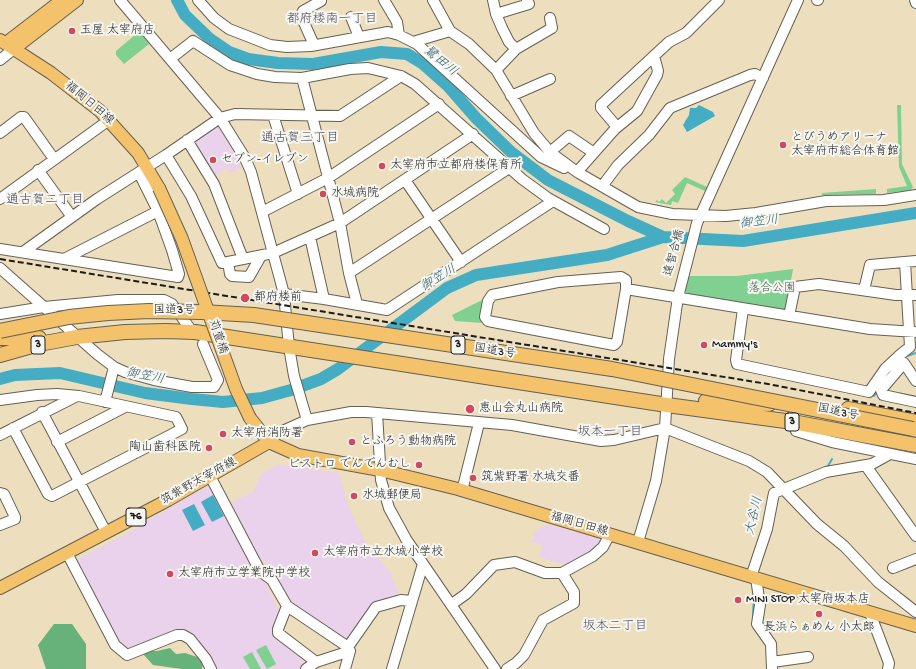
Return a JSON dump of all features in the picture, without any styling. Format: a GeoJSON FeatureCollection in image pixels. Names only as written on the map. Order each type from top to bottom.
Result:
{"type":"FeatureCollection","features":[{"type":"Feature","properties":{"kind":"highway","name":"国道3号"},"geometry":{"type":"LineString","coordinates":[[0,331],[69,318],[108,313],[149,311],[254,315],[612,370],[915,433]]}},
{"type":"Feature","properties":{"kind":"highway","name":"国道3号"},"geometry":{"type":"LineString","coordinates":[[0,338],[74,326],[134,320],[208,320],[261,325],[612,378],[915,433]]}},
{"type":"Feature","properties":{"kind":"highway","name":"3"},"geometry":{"type":"LineString","coordinates":[[0,338],[36,339],[148,326],[189,327],[793,422],[833,436],[915,433]]}},
{"type":"Feature","properties":{"kind":"highway","name":"3"},"geometry":{"type":"LineString","coordinates":[[0,355],[74,335],[125,332],[195,332],[288,343]]}},
{"type":"Feature","properties":{"kind":"highway","name":"3"},"geometry":{"type":"LineString","coordinates":[[668,402],[733,403],[841,408],[915,433]]}},
{"type":"Feature","properties":{"kind":"main road"},"geometry":{"type":"LineString","coordinates":[[5,45],[62,0]]}},
{"type":"Feature","properties":{"kind":"main road"},"geometry":{"type":"LineString","coordinates":[[5,45],[77,0]]}},
{"type":"Feature","properties":{"kind":"main road","name":"福岡日田線"},"geometry":{"type":"LineString","coordinates":[[5,45],[73,90],[109,120],[138,153],[143,170],[159,188]]}},
{"type":"Feature","properties":{"kind":"main road","name":"苅萱橋"},"geometry":{"type":"LineString","coordinates":[[159,188],[182,239],[236,389],[250,418]]}},
{"type":"Feature","properties":{"kind":"main road","name":"福岡日田線"},"geometry":{"type":"LineString","coordinates":[[250,418],[269,442],[287,451],[314,459],[380,470],[462,491],[638,542],[916,626]]}},
{"type":"Feature","properties":{"kind":"main road","name":"筑紫野太宰府線"},"geometry":{"type":"LineString","coordinates":[[0,587],[69,556],[106,532],[210,476],[269,442]]}},
{"type":"Feature","properties":{"kind":"street"},"geometry":{"type":"LineString","coordinates":[[120,0],[220,118],[245,158],[262,212],[284,294],[288,343],[294,376],[307,420]]}},
{"type":"Feature","properties":{"kind":"street"},"geometry":{"type":"LineString","coordinates":[[198,0],[214,18],[229,28],[270,45],[287,47],[314,45],[388,32],[399,35],[412,42],[541,157],[603,185],[619,197],[638,207],[698,219],[756,213],[826,201],[884,200],[916,195]]}},
{"type":"Feature","properties":{"kind":"street"},"geometry":{"type":"LineString","coordinates":[[314,45],[301,18],[301,13],[304,4],[321,1],[320,0]]}},
{"type":"Feature","properties":{"kind":"street"},"geometry":{"type":"LineString","coordinates":[[384,0],[398,22],[399,35]]}},
{"type":"Feature","properties":{"kind":"street"},"geometry":{"type":"LineString","coordinates":[[432,0],[450,31],[473,47],[496,70],[534,133],[550,152],[577,172]]}},
{"type":"Feature","properties":{"kind":"street"},"geometry":{"type":"LineString","coordinates":[[493,0],[496,14],[509,42],[516,49]]}},
{"type":"Feature","properties":{"kind":"street"},"geometry":{"type":"LineString","coordinates":[[496,14],[529,4],[527,0]]}},
{"type":"Feature","properties":{"kind":"street"},"geometry":{"type":"LineString","coordinates":[[617,127],[600,105],[669,42],[686,33],[719,0]]}},
{"type":"Feature","properties":{"kind":"street","name":"遠智合橋"},"geometry":{"type":"LineString","coordinates":[[638,542],[656,481],[665,428],[670,359],[678,294],[698,219],[798,0]]}},
{"type":"Feature","properties":{"kind":"street"},"geometry":{"type":"LineString","coordinates":[[351,17],[359,37]]}},
{"type":"Feature","properties":{"kind":"street"},"geometry":{"type":"LineString","coordinates":[[496,70],[516,49],[552,28],[550,18]]}},
{"type":"Feature","properties":{"kind":"street"},"geometry":{"type":"LineString","coordinates":[[412,42],[450,31]]}},
{"type":"Feature","properties":{"kind":"street"},"geometry":{"type":"LineString","coordinates":[[170,59],[193,41],[218,59],[243,70],[275,77],[302,78],[360,68],[380,70],[401,76],[415,84],[439,104],[509,168],[553,201],[604,229]]}},
{"type":"Feature","properties":{"kind":"street"},"geometry":{"type":"LineString","coordinates":[[0,60],[5,45]]}},
{"type":"Feature","properties":{"kind":"street"},"geometry":{"type":"LineString","coordinates":[[577,172],[617,127],[637,111],[657,75],[658,71],[654,56]]}},
{"type":"Feature","properties":{"kind":"street"},"geometry":{"type":"LineString","coordinates":[[603,185],[618,165],[649,135],[670,108],[750,75],[755,74],[763,78]]}},
{"type":"Feature","properties":{"kind":"street"},"geometry":{"type":"LineString","coordinates":[[23,252],[72,217],[220,118],[235,114],[340,116],[401,76]]}},
{"type":"Feature","properties":{"kind":"street"},"geometry":{"type":"LineString","coordinates":[[302,78],[340,222],[356,304]]}},
{"type":"Feature","properties":{"kind":"street"},"geometry":{"type":"LineString","coordinates":[[511,96],[550,79]]}},
{"type":"Feature","properties":{"kind":"street"},"geometry":{"type":"LineString","coordinates":[[262,212],[328,178],[439,104]]}},
{"type":"Feature","properties":{"kind":"street"},"geometry":{"type":"LineString","coordinates":[[272,115],[298,194]]}},
{"type":"Feature","properties":{"kind":"street"},"geometry":{"type":"LineString","coordinates":[[0,133],[21,117],[24,117],[54,159]]}},
{"type":"Feature","properties":{"kind":"street"},"geometry":{"type":"LineString","coordinates":[[0,199],[109,120]]}},
{"type":"Feature","properties":{"kind":"street"},"geometry":{"type":"LineString","coordinates":[[166,155],[191,196],[222,262],[228,262],[273,253],[340,222],[406,180],[473,134]]}},
{"type":"Feature","properties":{"kind":"street"},"geometry":{"type":"LineString","coordinates":[[550,152],[569,136],[594,153]]}},
{"type":"Feature","properties":{"kind":"street"},"geometry":{"type":"LineString","coordinates":[[188,140],[214,184],[244,259]]}},
{"type":"Feature","properties":{"kind":"street"},"geometry":{"type":"LineString","coordinates":[[349,274],[509,168]]}},
{"type":"Feature","properties":{"kind":"street"},"geometry":{"type":"LineString","coordinates":[[38,170],[72,217]]}},
{"type":"Feature","properties":{"kind":"street"},"geometry":{"type":"LineString","coordinates":[[0,249],[178,277],[179,274],[172,250],[143,170]]}},
{"type":"Feature","properties":{"kind":"street"},"geometry":{"type":"LineString","coordinates":[[406,180],[461,262]]}},
{"type":"Feature","properties":{"kind":"street"},"geometry":{"type":"LineString","coordinates":[[284,294],[387,310],[553,201]]}},
{"type":"Feature","properties":{"kind":"street"},"geometry":{"type":"LineString","coordinates":[[64,259],[158,211]]}},
{"type":"Feature","properties":{"kind":"street"},"geometry":{"type":"LineString","coordinates":[[310,237],[324,299]]}},
{"type":"Feature","properties":{"kind":"street"},"geometry":{"type":"LineString","coordinates":[[228,262],[232,276],[249,277],[261,256]]}},
{"type":"Feature","properties":{"kind":"street"},"geometry":{"type":"LineString","coordinates":[[864,290],[870,265],[916,261]]}},
{"type":"Feature","properties":{"kind":"street"},"geometry":{"type":"LineString","coordinates":[[743,309],[736,360],[737,364],[866,392],[871,390],[885,369],[910,347],[913,332],[912,295],[905,262]]}},
{"type":"Feature","properties":{"kind":"street"},"geometry":{"type":"LineString","coordinates":[[0,268],[114,369],[154,380],[192,387],[214,387],[218,380],[202,344]]}},
{"type":"Feature","properties":{"kind":"street"},"geometry":{"type":"LineString","coordinates":[[621,277],[626,280],[626,289],[617,342],[614,345],[488,321],[485,317],[490,296],[500,293],[558,282],[621,277]]}},
{"type":"Feature","properties":{"kind":"street"},"geometry":{"type":"LineString","coordinates":[[789,316],[795,287],[819,284],[912,295]]}},
{"type":"Feature","properties":{"kind":"street"},"geometry":{"type":"LineString","coordinates":[[626,289],[678,294],[743,309],[870,329],[913,332]]}},
{"type":"Feature","properties":{"kind":"street"},"geometry":{"type":"LineString","coordinates":[[0,314],[44,307],[118,300],[164,300],[172,304],[189,327]]}},
{"type":"Feature","properties":{"kind":"street"},"geometry":{"type":"LineString","coordinates":[[916,381],[904,363],[881,390],[882,395],[916,402]]}},
{"type":"Feature","properties":{"kind":"street"},"geometry":{"type":"LineString","coordinates":[[106,399],[114,369]]}},
{"type":"Feature","properties":{"kind":"street"},"geometry":{"type":"LineString","coordinates":[[0,400],[57,394],[106,399],[125,407],[176,417],[182,429],[50,496],[13,428]]}},
{"type":"Feature","properties":{"kind":"street"},"geometry":{"type":"LineString","coordinates":[[0,435],[42,412],[79,396]]}},
{"type":"Feature","properties":{"kind":"street"},"geometry":{"type":"LineString","coordinates":[[57,442],[125,407]]}},
{"type":"Feature","properties":{"kind":"street"},"geometry":{"type":"LineString","coordinates":[[42,412],[106,532]]}},
{"type":"Feature","properties":{"kind":"street"},"geometry":{"type":"LineString","coordinates":[[269,442],[278,434],[307,420],[351,412],[517,426],[601,441],[614,440],[665,428],[749,461],[767,472],[817,524],[844,546],[878,582],[916,612]]}},
{"type":"Feature","properties":{"kind":"street"},"geometry":{"type":"LineString","coordinates":[[377,413],[382,490],[389,508],[406,539],[452,604],[495,669]]}},
{"type":"Feature","properties":{"kind":"street"},"geometry":{"type":"LineString","coordinates":[[462,491],[479,423]]}},
{"type":"Feature","properties":{"kind":"street"},"geometry":{"type":"LineString","coordinates":[[833,436],[845,445],[916,459]]}},
{"type":"Feature","properties":{"kind":"street"},"geometry":{"type":"LineString","coordinates":[[845,445],[857,440],[916,452]]}},
{"type":"Feature","properties":{"kind":"street"},"geometry":{"type":"LineString","coordinates":[[808,657],[772,665],[770,644],[757,624],[760,603],[753,577],[767,529],[774,492],[826,472],[866,466],[890,454]]}},
{"type":"Feature","properties":{"kind":"street"},"geometry":{"type":"LineString","coordinates":[[866,466],[916,536]]}},
{"type":"Feature","properties":{"kind":"street"},"geometry":{"type":"LineString","coordinates":[[210,476],[260,571],[272,580],[287,606],[349,649]]}},
{"type":"Feature","properties":{"kind":"street"},"geometry":{"type":"LineString","coordinates":[[0,493],[4,494],[15,517],[15,519],[0,525]]}},
{"type":"Feature","properties":{"kind":"street"},"geometry":{"type":"LineString","coordinates":[[452,604],[466,594],[494,565],[515,562],[545,573],[562,572],[593,556],[603,547],[610,534]]}},
{"type":"Feature","properties":{"kind":"street"},"geometry":{"type":"LineString","coordinates":[[69,556],[115,645],[127,654],[177,635],[183,635],[190,639],[206,659],[211,669]]}},
{"type":"Feature","properties":{"kind":"street"},"geometry":{"type":"LineString","coordinates":[[893,568],[916,559]]}},
{"type":"Feature","properties":{"kind":"street"},"geometry":{"type":"LineString","coordinates":[[392,669],[423,564]]}},
{"type":"Feature","properties":{"kind":"street"},"geometry":{"type":"LineString","coordinates":[[507,669],[524,655],[543,620],[574,603],[574,592],[562,572]]}},
{"type":"Feature","properties":{"kind":"street"},"geometry":{"type":"LineString","coordinates":[[345,669],[349,649],[376,608],[401,600],[411,601]]}},
{"type":"Feature","properties":{"kind":"street"},"geometry":{"type":"LineString","coordinates":[[287,606],[278,629],[278,633],[316,662]]}},
{"type":"Feature","properties":{"kind":"street"},"geometry":{"type":"LineString","coordinates":[[870,613],[889,664],[889,669]]}},
{"type":"Feature","properties":{"kind":"street"},"geometry":{"type":"LineString","coordinates":[[306,669],[316,662],[349,649]]}},
{"type":"Feature","properties":{"kind":"shaded area"},"geometry":{"type":"Polygon","coordinates":[[[215,126],[218,127],[227,140],[242,168],[229,173],[226,169],[214,176],[195,140],[215,126]]]}},
{"type":"Feature","properties":{"kind":"shaded area","name":"太宰府市立水城小学校"},"geometry":{"type":"Polygon","coordinates":[[[279,464],[339,473],[349,508],[367,545],[390,572],[399,594],[374,607],[347,643],[289,604],[265,562],[260,561],[229,503],[253,492],[261,474],[279,464]]]}},
{"type":"Feature","properties":{"kind":"shaded area","name":"太宰府市立学業院中学校"},"geometry":{"type":"Polygon","coordinates":[[[211,484],[264,579],[279,611],[275,633],[311,663],[303,669],[214,669],[183,632],[129,651],[116,642],[74,561],[141,526],[143,523],[211,484]]]}},
{"type":"Feature","properties":{"kind":"shaded area"},"geometry":{"type":"Polygon","coordinates":[[[548,524],[604,540],[600,547],[569,566],[539,557],[542,544],[530,542],[535,537],[533,536],[536,530],[548,524]]]}},
{"type":"Feature","properties":{"kind":"green space"},"geometry":{"type":"Polygon","coordinates":[[[136,34],[141,34],[149,44],[124,64],[116,55],[116,51],[136,34]]]}},
{"type":"Feature","properties":{"kind":"green space"},"geometry":{"type":"Polygon","coordinates":[[[897,105],[901,105],[902,164],[913,187],[911,190],[887,193],[887,189],[907,186],[899,167],[897,105]]]}},
{"type":"Feature","properties":{"kind":"green space"},"geometry":{"type":"Polygon","coordinates":[[[685,177],[707,187],[705,191],[687,183],[678,203],[672,201],[671,205],[655,202],[657,200],[659,202],[662,199],[666,203],[675,194],[672,190],[685,177]]]}},
{"type":"Feature","properties":{"kind":"green space"},"geometry":{"type":"Polygon","coordinates":[[[876,189],[876,194],[822,195],[822,193],[876,189]]]}},
{"type":"Feature","properties":{"kind":"green space","name":"落合公園"},"geometry":{"type":"Polygon","coordinates":[[[793,269],[786,310],[685,293],[689,276],[737,276],[793,269]]]}},
{"type":"Feature","properties":{"kind":"green space"},"geometry":{"type":"Polygon","coordinates":[[[486,298],[483,323],[455,321],[452,315],[486,298]]]}},
{"type":"Feature","properties":{"kind":"green space"},"geometry":{"type":"Polygon","coordinates":[[[54,624],[72,624],[86,644],[86,669],[46,669],[38,645],[54,624]]]}},
{"type":"Feature","properties":{"kind":"green space"},"geometry":{"type":"Polygon","coordinates":[[[266,645],[276,664],[267,669],[256,650],[266,645]]]}},
{"type":"Feature","properties":{"kind":"green space"},"geometry":{"type":"Polygon","coordinates":[[[170,648],[176,654],[185,653],[197,657],[203,663],[202,669],[182,669],[153,665],[143,654],[150,651],[170,648]]]}},
{"type":"Feature","properties":{"kind":"green space"},"geometry":{"type":"Polygon","coordinates":[[[252,652],[261,669],[250,669],[243,657],[252,652]]]}},
{"type":"Feature","properties":{"kind":"water"},"geometry":{"type":"Polygon","coordinates":[[[699,105],[713,112],[715,116],[687,132],[683,125],[689,115],[690,108],[696,108],[699,105]]]}},
{"type":"Feature","properties":{"kind":"water"},"geometry":{"type":"Polygon","coordinates":[[[213,495],[224,516],[212,522],[201,502],[213,495]]]}},
{"type":"Feature","properties":{"kind":"water"},"geometry":{"type":"Polygon","coordinates":[[[194,504],[205,525],[193,531],[182,510],[194,504]]]}},
{"type":"Feature","properties":{"kind":"waterway","name":"鷺田川"},"geometry":{"type":"LineString","coordinates":[[177,0],[185,15],[210,39],[229,52],[248,59],[278,63],[313,64],[381,52],[407,54],[422,63],[448,86],[476,118],[511,152],[548,180],[628,221],[663,237]]}},
{"type":"Feature","properties":{"kind":"waterway","name":"御笠川"},"geometry":{"type":"LineString","coordinates":[[0,379],[15,375],[60,373],[145,393],[192,399],[223,402],[262,398],[291,390],[321,379],[338,369],[447,288],[476,275],[607,255],[663,237],[743,241],[916,213]]}},
{"type":"Feature","properties":{"kind":"waterway","name":"大谷川"},"geometry":{"type":"LineString","coordinates":[[904,357],[916,353]]}},
{"type":"Feature","properties":{"kind":"waterway","name":"大谷川"},"geometry":{"type":"LineString","coordinates":[[874,396],[878,390]]}},
{"type":"Feature","properties":{"kind":"waterway","name":"大谷川"},"geometry":{"type":"LineString","coordinates":[[824,468],[828,466],[832,459]]}},
{"type":"Feature","properties":{"kind":"waterway","name":"大谷川"},"geometry":{"type":"LineString","coordinates":[[784,484],[809,474]]}},
{"type":"Feature","properties":{"kind":"waterway","name":"大谷川"},"geometry":{"type":"LineString","coordinates":[[753,616],[754,596]]}},
{"type":"Feature","properties":{"kind":"railway"},"geometry":{"type":"LineString","coordinates":[[0,259],[768,384],[916,413]]}},
{"type":"Feature","properties":{"kind":"place","name":"玉屋 太宰府店"},"geometry":{"type":"Point","coordinates":[72,31]}},
{"type":"Feature","properties":{"kind":"place","name":"とびうめアリーナ 太宰府市総合体育館"},"geometry":{"type":"Point","coordinates":[783,145]}},
{"type":"Feature","properties":{"kind":"place","name":"セブン-イレブン"},"geometry":{"type":"Point","coordinates":[213,160]}},
{"type":"Feature","properties":{"kind":"place","name":"太宰府市立都府楼保育所"},"geometry":{"type":"Point","coordinates":[382,166]}},
{"type":"Feature","properties":{"kind":"place","name":"水城病院"},"geometry":{"type":"Point","coordinates":[323,194]}},
{"type":"Feature","properties":{"kind":"place","name":"都府楼前"},"geometry":{"type":"Point","coordinates":[245,298]}},
{"type":"Feature","properties":{"kind":"place","name":"Mammy's"},"geometry":{"type":"Point","coordinates":[704,345]}},
{"type":"Feature","properties":{"kind":"place","name":"恵山会丸山病院"},"geometry":{"type":"Point","coordinates":[470,409]}},
{"type":"Feature","properties":{"kind":"place","name":"太宰府消防署"},"geometry":{"type":"Point","coordinates":[223,434]}},
{"type":"Feature","properties":{"kind":"place","name":"とふろう動物病院"},"geometry":{"type":"Point","coordinates":[352,442]}},
{"type":"Feature","properties":{"kind":"place","name":"陶山歯科医院"},"geometry":{"type":"Point","coordinates":[209,448]}},
{"type":"Feature","properties":{"kind":"place","name":"ビストロ でんでんむし"},"geometry":{"type":"Point","coordinates":[419,465]}},
{"type":"Feature","properties":{"kind":"place","name":"筑紫野署 水城交番"},"geometry":{"type":"Point","coordinates":[473,478]}},
{"type":"Feature","properties":{"kind":"place","name":"水城郵便局"},"geometry":{"type":"Point","coordinates":[354,496]}},
{"type":"Feature","properties":{"kind":"place","name":"太宰府市立水城小学校"},"geometry":{"type":"Point","coordinates":[315,553]}},
{"type":"Feature","properties":{"kind":"place","name":"太宰府市立学業院中学校"},"geometry":{"type":"Point","coordinates":[170,574]}},
{"type":"Feature","properties":{"kind":"place","name":"MINI STOP 太宰府坂本店"},"geometry":{"type":"Point","coordinates":[738,600]}},
{"type":"Feature","properties":{"kind":"place","name":"長浜らぁめん 小太郎"},"geometry":{"type":"Point","coordinates":[819,614]}},
{"type":"Feature","properties":{"kind":"district","name":"都府楼南一丁目"},"geometry":{"type":"Point","coordinates":[332,20]}},
{"type":"Feature","properties":{"kind":"district","name":"通古賀三丁目"},"geometry":{"type":"Point","coordinates":[300,139]}},
{"type":"Feature","properties":{"kind":"district","name":"通古賀二丁目"},"geometry":{"type":"Point","coordinates":[45,201]}},
{"type":"Feature","properties":{"kind":"district","name":"坂本一丁目"},"geometry":{"type":"Point","coordinates":[610,433]}},
{"type":"Feature","properties":{"kind":"district","name":"坂本二丁目"},"geometry":{"type":"Point","coordinates":[615,627]}}]}
